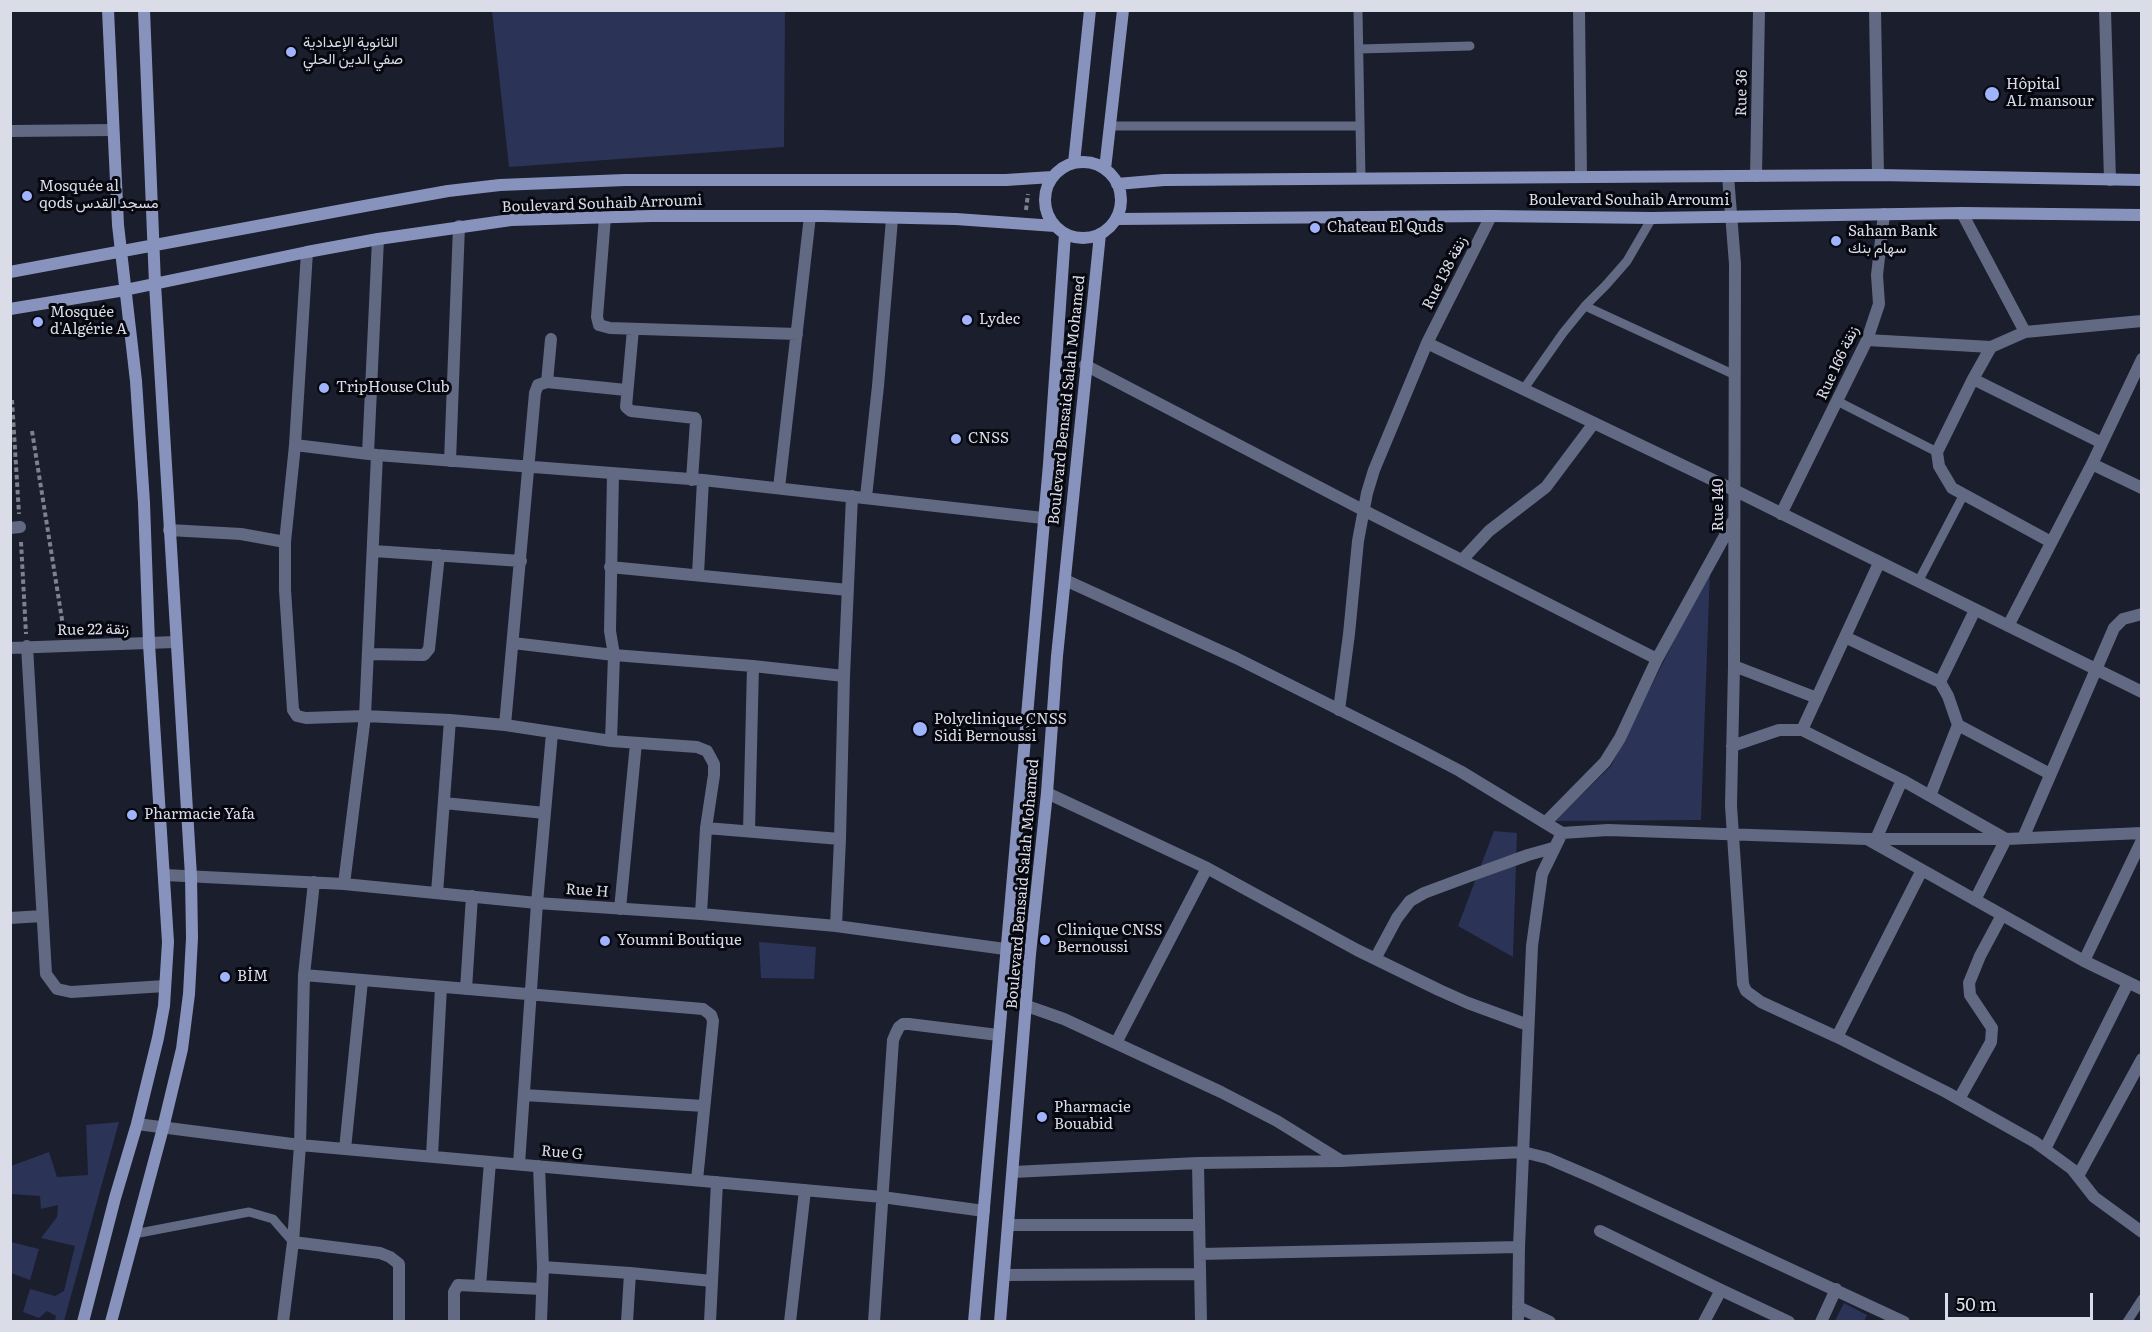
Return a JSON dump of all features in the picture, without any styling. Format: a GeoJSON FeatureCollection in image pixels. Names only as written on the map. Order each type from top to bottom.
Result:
{"type":"FeatureCollection","features":[{"type":"Feature","properties":{"kind":"street"},"geometry":{"type":"LineString","coordinates":[[83,1322],[158,1038],[164,1006],[168,942],[149,644],[138,411],[121,252],[108,10]]}},
{"type":"Feature","properties":{"kind":"street"},"geometry":{"type":"LineString","coordinates":[[111,1322],[182,1049],[189,994],[192,938],[191,876],[155,284],[144,10]]}},
{"type":"Feature","properties":{"kind":"street"},"geometry":{"type":"LineString","coordinates":[[1074,163],[1090,10]]}},
{"type":"Feature","properties":{"kind":"street"},"geometry":{"type":"LineString","coordinates":[[1105,169],[1123,10]]}},
{"type":"Feature","properties":{"kind":"street"},"geometry":{"type":"LineString","coordinates":[[1579,10],[1581,177]]}},
{"type":"Feature","properties":{"kind":"street","name":"Rue 36"},"geometry":{"type":"LineString","coordinates":[[1756,176],[1758,10]]}},
{"type":"Feature","properties":{"kind":"street"},"geometry":{"type":"LineString","coordinates":[[1878,175],[1875,11],[1882,10]]}},
{"type":"Feature","properties":{"kind":"street"},"geometry":{"type":"LineString","coordinates":[[2105,10],[2109,180]]}},
{"type":"Feature","properties":{"kind":"street"},"geometry":{"type":"LineString","coordinates":[[10,131],[113,130]]}},
{"type":"Feature","properties":{"kind":"street"},"geometry":{"type":"LineString","coordinates":[[1087,162],[1105,169],[1118,184],[1121,202],[1116,219],[1100,234],[1082,238],[1060,230],[1046,211],[1044,202],[1052,177],[1058,171],[1074,163],[1087,162]]}},
{"type":"Feature","properties":{"kind":"street","name":"Boulevard Souhaib Arroumi"},"geometry":{"type":"LineString","coordinates":[[1118,184],[1164,180],[1878,175],[2142,180]]}},
{"type":"Feature","properties":{"kind":"street","name":"Rue 140"},"geometry":{"type":"LineString","coordinates":[[1728,176],[1733,216],[1735,264],[1732,834],[1740,963],[1746,991],[1761,1002],[1837,1037]]}},
{"type":"Feature","properties":{"kind":"street","name":"Boulevard Souhaib Arroumi"},"geometry":{"type":"LineString","coordinates":[[10,272],[426,195],[500,185],[625,180],[1031,179],[1052,177]]}},
{"type":"Feature","properties":{"kind":"street"},"geometry":{"type":"LineString","coordinates":[[1962,213],[2025,332]]}},
{"type":"Feature","properties":{"kind":"street","name":"Boulevard Souhaib Arroumi"},"geometry":{"type":"LineString","coordinates":[[1116,219],[1491,216],[1652,218],[1962,213],[2142,215]]}},
{"type":"Feature","properties":{"kind":"street","name":"Rue 166 زنقة"},"geometry":{"type":"LineString","coordinates":[[1781,514],[1867,340],[1879,304],[1877,275],[1884,214]]}},
{"type":"Feature","properties":{"kind":"street"},"geometry":{"type":"LineString","coordinates":[[779,488],[810,216]]}},
{"type":"Feature","properties":{"kind":"street","name":"Boulevard Souhaib Arroumi"},"geometry":{"type":"LineString","coordinates":[[10,309],[125,290],[378,239],[511,220],[810,216],[956,219],[1024,223],[1060,230]]}},
{"type":"Feature","properties":{"kind":"street","name":"Rue 138 زنقة"},"geometry":{"type":"LineString","coordinates":[[1339,710],[1350,634],[1358,541],[1363,510],[1378,461],[1427,343],[1491,216]]}},
{"type":"Feature","properties":{"kind":"street"},"geometry":{"type":"LineString","coordinates":[[605,217],[597,317],[599,325],[610,328],[797,334]]}},
{"type":"Feature","properties":{"kind":"street"},"geometry":{"type":"LineString","coordinates":[[866,497],[892,219]]}},
{"type":"Feature","properties":{"kind":"street"},"geometry":{"type":"LineString","coordinates":[[450,461],[459,226]]}},
{"type":"Feature","properties":{"kind":"street","name":"Boulevard Bensaid Salah Mohamed"},"geometry":{"type":"LineString","coordinates":[[974,1322],[1049,464],[1060,230]]}},
{"type":"Feature","properties":{"kind":"street","name":"Boulevard Bensaid Salah Mohamed"},"geometry":{"type":"LineString","coordinates":[[1000,1322],[1057,656],[1100,234]]}},
{"type":"Feature","properties":{"kind":"street"},"geometry":{"type":"LineString","coordinates":[[344,884],[365,716],[369,654],[374,551],[373,454],[378,239]]}},
{"type":"Feature","properties":{"kind":"street"},"geometry":{"type":"LineString","coordinates":[[306,252],[295,445],[285,542],[285,590],[293,710],[297,716],[306,718],[365,716],[450,720],[505,725],[611,741],[697,747],[708,751],[714,764],[714,775],[706,828],[701,914]]}},
{"type":"Feature","properties":{"kind":"street"},"geometry":{"type":"LineString","coordinates":[[1867,340],[1991,347],[2025,332],[2142,321]]}},
{"type":"Feature","properties":{"kind":"street"},"geometry":{"type":"LineString","coordinates":[[633,329],[626,406],[631,411],[695,418],[696,421],[698,574]]}},
{"type":"Feature","properties":{"kind":"street"},"geometry":{"type":"LineString","coordinates":[[548,382],[551,339]]}},
{"type":"Feature","properties":{"kind":"street"},"geometry":{"type":"LineString","coordinates":[[1427,343],[1734,490],[2142,692]]}},
{"type":"Feature","properties":{"kind":"street"},"geometry":{"type":"LineString","coordinates":[[1991,347],[1937,452],[1939,466],[1952,488],[2051,543]]}},
{"type":"Feature","properties":{"kind":"street"},"geometry":{"type":"LineString","coordinates":[[2008,626],[2092,464],[2142,359]]}},
{"type":"Feature","properties":{"kind":"street"},"geometry":{"type":"LineString","coordinates":[[1085,365],[1363,510],[1657,659]]}},
{"type":"Feature","properties":{"kind":"street"},"geometry":{"type":"LineString","coordinates":[[1973,379],[2102,443]]}},
{"type":"Feature","properties":{"kind":"street"},"geometry":{"type":"LineString","coordinates":[[505,725],[535,393],[538,385],[548,382],[626,390]]}},
{"type":"Feature","properties":{"kind":"street"},"geometry":{"type":"LineString","coordinates":[[1462,560],[1489,531],[1546,487],[1594,423]]}},
{"type":"Feature","properties":{"kind":"street"},"geometry":{"type":"LineString","coordinates":[[295,445],[450,461],[779,488],[1043,518]]}},
{"type":"Feature","properties":{"kind":"street"},"geometry":{"type":"LineString","coordinates":[[2092,464],[2142,488]]}},
{"type":"Feature","properties":{"kind":"street"},"geometry":{"type":"LineString","coordinates":[[611,741],[614,656],[610,630],[613,474]]}},
{"type":"Feature","properties":{"kind":"street"},"geometry":{"type":"LineString","coordinates":[[836,927],[852,496]]}},
{"type":"Feature","properties":{"kind":"street"},"geometry":{"type":"LineString","coordinates":[[1545,822],[1605,762],[1620,738],[1657,659],[1734,518]]}},
{"type":"Feature","properties":{"kind":"street"},"geometry":{"type":"LineString","coordinates":[[169,530],[241,534],[285,542]]}},
{"type":"Feature","properties":{"kind":"street"},"geometry":{"type":"LineString","coordinates":[[374,551],[521,561]]}},
{"type":"Feature","properties":{"kind":"street"},"geometry":{"type":"LineString","coordinates":[[369,654],[423,655],[429,649],[439,555]]}},
{"type":"Feature","properties":{"kind":"street"},"geometry":{"type":"LineString","coordinates":[[1802,730],[1879,562]]}},
{"type":"Feature","properties":{"kind":"street"},"geometry":{"type":"LineString","coordinates":[[610,567],[848,590]]}},
{"type":"Feature","properties":{"kind":"street"},"geometry":{"type":"LineString","coordinates":[[1065,580],[1236,658],[1460,771],[1562,833],[1608,830],[1871,839],[2006,839],[2142,833]]}},
{"type":"Feature","properties":{"kind":"street"},"geometry":{"type":"LineString","coordinates":[[1940,682],[1975,610]]}},
{"type":"Feature","properties":{"kind":"street"},"geometry":{"type":"LineString","coordinates":[[2023,838],[2114,628],[2123,619],[2142,614]]}},
{"type":"Feature","properties":{"kind":"street"},"geometry":{"type":"LineString","coordinates":[[1845,637],[1940,682],[1948,696],[1958,725],[1930,796]]}},
{"type":"Feature","properties":{"kind":"street","name":"Rue 22 زنقة"},"geometry":{"type":"LineString","coordinates":[[10,648],[176,642]]}},
{"type":"Feature","properties":{"kind":"street"},"geometry":{"type":"LineString","coordinates":[[513,643],[614,656],[753,666],[844,676]]}},
{"type":"Feature","properties":{"kind":"street"},"geometry":{"type":"LineString","coordinates":[[27,646],[46,974],[57,989],[70,992],[165,986]]}},
{"type":"Feature","properties":{"kind":"street"},"geometry":{"type":"LineString","coordinates":[[749,831],[753,666]]}},
{"type":"Feature","properties":{"kind":"street"},"geometry":{"type":"LineString","coordinates":[[1734,666],[1817,698]]}},
{"type":"Feature","properties":{"kind":"street"},"geometry":{"type":"LineString","coordinates":[[437,893],[450,720]]}},
{"type":"Feature","properties":{"kind":"street"},"geometry":{"type":"LineString","coordinates":[[1958,725],[2050,774]]}},
{"type":"Feature","properties":{"kind":"street"},"geometry":{"type":"LineString","coordinates":[[1732,746],[1779,730],[1802,730],[1902,780],[2006,839]]}},
{"type":"Feature","properties":{"kind":"street"},"geometry":{"type":"LineString","coordinates":[[519,1164],[537,903],[552,733]]}},
{"type":"Feature","properties":{"kind":"street"},"geometry":{"type":"LineString","coordinates":[[620,909],[636,743]]}},
{"type":"Feature","properties":{"kind":"street"},"geometry":{"type":"LineString","coordinates":[[1871,839],[1902,780]]}},
{"type":"Feature","properties":{"kind":"street"},"geometry":{"type":"LineString","coordinates":[[1047,792],[1207,868],[1375,959],[1468,1003],[1528,1025]]}},
{"type":"Feature","properties":{"kind":"street"},"geometry":{"type":"LineString","coordinates":[[444,803],[545,813]]}},
{"type":"Feature","properties":{"kind":"street"},"geometry":{"type":"LineString","coordinates":[[706,828],[840,839]]}},
{"type":"Feature","properties":{"kind":"street"},"geometry":{"type":"LineString","coordinates":[[1518,1322],[1532,946],[1542,874],[1562,833]]}},
{"type":"Feature","properties":{"kind":"street"},"geometry":{"type":"LineString","coordinates":[[1871,839],[2084,961],[2142,989]]}},
{"type":"Feature","properties":{"kind":"street"},"geometry":{"type":"LineString","coordinates":[[1975,900],[2006,839]]}},
{"type":"Feature","properties":{"kind":"street"},"geometry":{"type":"LineString","coordinates":[[2084,961],[2142,840]]}},
{"type":"Feature","properties":{"kind":"street"},"geometry":{"type":"LineString","coordinates":[[1375,959],[1397,918],[1410,901],[1424,893],[1484,870],[1553,849]]}},
{"type":"Feature","properties":{"kind":"street"},"geometry":{"type":"LineString","coordinates":[[1116,1042],[1207,868]]}},
{"type":"Feature","properties":{"kind":"street"},"geometry":{"type":"LineString","coordinates":[[1922,870],[1837,1037],[1959,1099],[2045,1149],[2078,1176],[2094,1197],[2142,1232]]}},
{"type":"Feature","properties":{"kind":"street","name":"Rue H"},"geometry":{"type":"LineString","coordinates":[[165,874],[344,884],[537,903],[701,914],[836,927],[1005,949]]}},
{"type":"Feature","properties":{"kind":"street"},"geometry":{"type":"LineString","coordinates":[[283,1322],[293,1242],[300,1145],[303,975],[314,882]]}},
{"type":"Feature","properties":{"kind":"street"},"geometry":{"type":"LineString","coordinates":[[466,989],[472,896]]}},
{"type":"Feature","properties":{"kind":"street"},"geometry":{"type":"LineString","coordinates":[[1959,1099],[1991,1042],[1992,1028],[1970,995],[1969,983],[1980,956],[2002,915]]}},
{"type":"Feature","properties":{"kind":"street"},"geometry":{"type":"LineString","coordinates":[[10,918],[42,916]]}},
{"type":"Feature","properties":{"kind":"street"},"geometry":{"type":"LineString","coordinates":[[303,975],[703,1009],[713,1021],[697,1180]]}},
{"type":"Feature","properties":{"kind":"street"},"geometry":{"type":"LineString","coordinates":[[345,1149],[362,981]]}},
{"type":"Feature","properties":{"kind":"street"},"geometry":{"type":"LineString","coordinates":[[2045,1149],[2128,983]]}},
{"type":"Feature","properties":{"kind":"street"},"geometry":{"type":"LineString","coordinates":[[432,1156],[441,987]]}},
{"type":"Feature","properties":{"kind":"street"},"geometry":{"type":"LineString","coordinates":[[1027,1006],[1064,1019],[1116,1042],[1221,1092],[1277,1120],[1341,1161]]}},
{"type":"Feature","properties":{"kind":"street"},"geometry":{"type":"LineString","coordinates":[[874,1322],[893,1040],[898,1027],[909,1024],[998,1035]]}},
{"type":"Feature","properties":{"kind":"street"},"geometry":{"type":"LineString","coordinates":[[2078,1176],[2142,1059]]}},
{"type":"Feature","properties":{"kind":"street"},"geometry":{"type":"LineString","coordinates":[[524,1095],[704,1106]]}},
{"type":"Feature","properties":{"kind":"street","name":"Rue G"},"geometry":{"type":"LineString","coordinates":[[137,1124],[300,1145],[882,1197],[984,1211]]}},
{"type":"Feature","properties":{"kind":"street"},"geometry":{"type":"LineString","coordinates":[[1013,1172],[1198,1163],[1341,1161],[1523,1152],[1571,1167],[1836,1289],[1877,1316],[1904,1322]]}},
{"type":"Feature","properties":{"kind":"street"},"geometry":{"type":"LineString","coordinates":[[480,1286],[490,1162]]}},
{"type":"Feature","properties":{"kind":"street"},"geometry":{"type":"LineString","coordinates":[[1198,1163],[1201,1322]]}},
{"type":"Feature","properties":{"kind":"street"},"geometry":{"type":"LineString","coordinates":[[539,1166],[543,1267],[541,1322]]}},
{"type":"Feature","properties":{"kind":"street"},"geometry":{"type":"LineString","coordinates":[[710,1322],[717,1182]]}},
{"type":"Feature","properties":{"kind":"street"},"geometry":{"type":"LineString","coordinates":[[790,1322],[805,1190]]}},
{"type":"Feature","properties":{"kind":"street"},"geometry":{"type":"LineString","coordinates":[[1009,1225],[1199,1225]]}},
{"type":"Feature","properties":{"kind":"street"},"geometry":{"type":"LineString","coordinates":[[1600,1231],[1789,1322]]}},
{"type":"Feature","properties":{"kind":"street"},"geometry":{"type":"LineString","coordinates":[[293,1242],[380,1253],[390,1257],[399,1264],[399,1322]]}},
{"type":"Feature","properties":{"kind":"street"},"geometry":{"type":"LineString","coordinates":[[1200,1254],[1519,1247]]}},
{"type":"Feature","properties":{"kind":"street"},"geometry":{"type":"LineString","coordinates":[[543,1267],[712,1281]]}},
{"type":"Feature","properties":{"kind":"street"},"geometry":{"type":"LineString","coordinates":[[627,1322],[630,1273]]}},
{"type":"Feature","properties":{"kind":"street"},"geometry":{"type":"LineString","coordinates":[[1004,1275],[1200,1274]]}},
{"type":"Feature","properties":{"kind":"street"},"geometry":{"type":"LineString","coordinates":[[454,1322],[454,1292],[458,1285],[542,1289]]}},
{"type":"Feature","properties":{"kind":"street"},"geometry":{"type":"LineString","coordinates":[[1821,1322],[1836,1289]]}},
{"type":"Feature","properties":{"kind":"street"},"geometry":{"type":"LineString","coordinates":[[1704,1322],[1720,1290]]}},
{"type":"Feature","properties":{"kind":"street"},"geometry":{"type":"LineString","coordinates":[[1518,1307],[1550,1322]]}},
{"type":"Feature","properties":{"kind":"lane"},"geometry":{"type":"LineString","coordinates":[[1359,10],[1361,179]]}},
{"type":"Feature","properties":{"kind":"lane"},"geometry":{"type":"LineString","coordinates":[[1359,50],[1470,46]]}},
{"type":"Feature","properties":{"kind":"lane"},"geometry":{"type":"LineString","coordinates":[[1109,126],[1359,126]]}},
{"type":"Feature","properties":{"kind":"lane"},"geometry":{"type":"LineString","coordinates":[[1523,390],[1563,333],[1627,261],[1652,218]]}},
{"type":"Feature","properties":{"kind":"lane"},"geometry":{"type":"LineString","coordinates":[[1585,306],[1735,375]]}},
{"type":"Feature","properties":{"kind":"lane"},"geometry":{"type":"LineString","coordinates":[[1837,401],[1937,452]]}},
{"type":"Feature","properties":{"kind":"lane"},"geometry":{"type":"LineString","coordinates":[[1918,582],[1964,494]]}},
{"type":"Feature","properties":{"kind":"lane"},"geometry":{"type":"LineString","coordinates":[[134,1234],[249,1212],[273,1219],[293,1242]]}},
{"type":"Feature","properties":{"kind":"lane"},"geometry":{"type":"LineString","coordinates":[[2127,1322],[2142,1299]]}},
{"type":"Feature","properties":{"kind":"path"},"geometry":{"type":"LineString","coordinates":[[1024,223],[1031,179]]}},
{"type":"Feature","properties":{"kind":"path"},"geometry":{"type":"LineString","coordinates":[[32,431],[66,645]]}},
{"type":"Feature","properties":{"kind":"shaded area"},"geometry":{"type":"Polygon","coordinates":[[[492,11],[785,11],[784,147],[509,167],[492,11]]]}},
{"type":"Feature","properties":{"kind":"shaded area"},"geometry":{"type":"Polygon","coordinates":[[[1710,569],[1701,820],[1555,821],[1611,766],[1710,569]]]}},
{"type":"Feature","properties":{"kind":"shaded area"},"geometry":{"type":"Polygon","coordinates":[[[1494,831],[1517,833],[1513,957],[1458,926],[1494,831]]]}},
{"type":"Feature","properties":{"kind":"shaded area"},"geometry":{"type":"Polygon","coordinates":[[[759,942],[816,947],[814,979],[761,978],[759,942]]]}},
{"type":"Feature","properties":{"kind":"shaded area"},"geometry":{"type":"Polygon","coordinates":[[[119,1122],[64,1321],[55,1321],[56,1316],[47,1311],[39,1318],[23,1312],[30,1289],[55,1296],[64,1291],[75,1246],[41,1238],[57,1217],[58,1205],[41,1209],[40,1196],[11,1194],[11,1166],[49,1152],[57,1177],[88,1175],[86,1125],[119,1122]]]}},
{"type":"Feature","properties":{"kind":"shaded area"},"geometry":{"type":"Polygon","coordinates":[[[11,1242],[39,1249],[30,1280],[11,1273],[11,1242]]]}},
{"type":"Feature","properties":{"kind":"shaded area"},"geometry":{"type":"Polygon","coordinates":[[[1844,1303],[1867,1315],[1864,1321],[1835,1321],[1844,1303]]]}},
{"type":"Feature","properties":{"kind":"place","name":"الثانوية الإعدادية صفي الدين الحلي"},"geometry":{"type":"Point","coordinates":[291,52]}},
{"type":"Feature","properties":{"kind":"place","name":"Hôpital AL mansour"},"geometry":{"type":"Point","coordinates":[1992,94]}},
{"type":"Feature","properties":{"kind":"place","name":"Mosquée al qods مسجد القدس"},"geometry":{"type":"Point","coordinates":[27,196]}},
{"type":"Feature","properties":{"kind":"place","name":"Chateau El Quds"},"geometry":{"type":"Point","coordinates":[1315,228]}},
{"type":"Feature","properties":{"kind":"place","name":"Saham Bank سهام بنك"},"geometry":{"type":"Point","coordinates":[1836,241]}},
{"type":"Feature","properties":{"kind":"place","name":"Lydec"},"geometry":{"type":"Point","coordinates":[967,320]}},
{"type":"Feature","properties":{"kind":"place","name":"Mosquée d'Algérie A"},"geometry":{"type":"Point","coordinates":[38,322]}},
{"type":"Feature","properties":{"kind":"place","name":"TripHouse Club"},"geometry":{"type":"Point","coordinates":[324,388]}},
{"type":"Feature","properties":{"kind":"place","name":"CNSS"},"geometry":{"type":"Point","coordinates":[956,439]}},
{"type":"Feature","properties":{"kind":"place","name":"Polyclinique ِCNSS Sidi Bernoussi"},"geometry":{"type":"Point","coordinates":[920,729]}},
{"type":"Feature","properties":{"kind":"place","name":"Pharmacie Yafa"},"geometry":{"type":"Point","coordinates":[132,815]}},
{"type":"Feature","properties":{"kind":"place","name":"Clinique CNSS Bernoussi"},"geometry":{"type":"Point","coordinates":[1045,940]}},
{"type":"Feature","properties":{"kind":"place","name":"Youmni Boutique"},"geometry":{"type":"Point","coordinates":[605,941]}},
{"type":"Feature","properties":{"kind":"place","name":"BİM"},"geometry":{"type":"Point","coordinates":[225,977]}},
{"type":"Feature","properties":{"kind":"place","name":"Pharmacie Bouabid"},"geometry":{"type":"Point","coordinates":[1042,1117]}}]}
